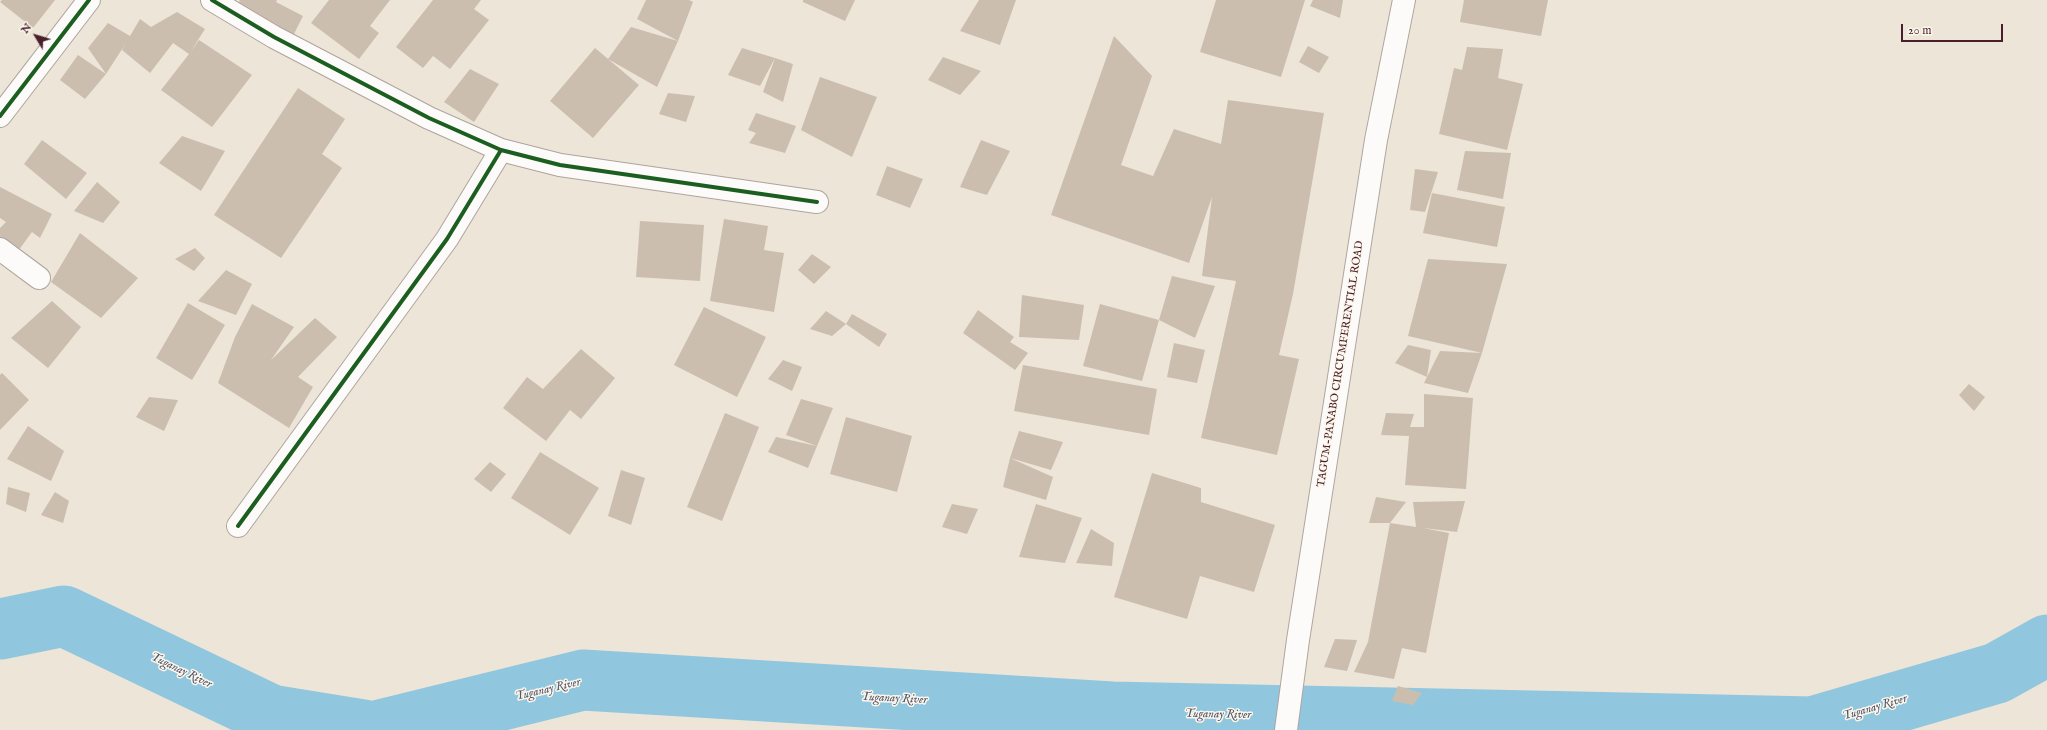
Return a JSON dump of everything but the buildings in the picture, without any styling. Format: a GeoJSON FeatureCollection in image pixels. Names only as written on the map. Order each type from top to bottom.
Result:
{"type":"FeatureCollection","features":[{"type":"Feature","properties":{"kind":"street"},"geometry":{"type":"LineString","coordinates":[[0,116],[89,0]]}},
{"type":"Feature","properties":{"kind":"street"},"geometry":{"type":"LineString","coordinates":[[212,0],[274,37],[429,118],[501,150],[560,165],[817,202]]}},
{"type":"Feature","properties":{"kind":"street","name":"TAGUM-PANABO CIRCUMFERENTIAL ROAD"},"geometry":{"type":"LineString","coordinates":[[1286,730],[1298,640],[1376,140],[1404,0]]}},
{"type":"Feature","properties":{"kind":"street"},"geometry":{"type":"LineString","coordinates":[[238,526],[447,239],[501,150]]}},
{"type":"Feature","properties":{"kind":"street"},"geometry":{"type":"LineString","coordinates":[[0,250],[39,278]]}},
{"type":"Feature","properties":{"kind":"waterway","name":"Tuganay River"},"geometry":{"type":"LineString","coordinates":[[0,629],[64,616],[271,715],[364,730]]}},
{"type":"Feature","properties":{"kind":"waterway","name":"Tuganay River"},"geometry":{"type":"LineString","coordinates":[[380,730],[583,680],[1112,712],[1812,727],[1997,673],[2047,645]]}},
{"type":"Feature","properties":{"kind":"cycle path"},"geometry":{"type":"LineString","coordinates":[[0,116],[89,0]]}},
{"type":"Feature","properties":{"kind":"cycle path"},"geometry":{"type":"LineString","coordinates":[[212,0],[274,37],[429,118],[501,150],[560,165],[817,202]]}},
{"type":"Feature","properties":{"kind":"cycle path"},"geometry":{"type":"LineString","coordinates":[[238,526],[447,239],[501,150]]}}]}
